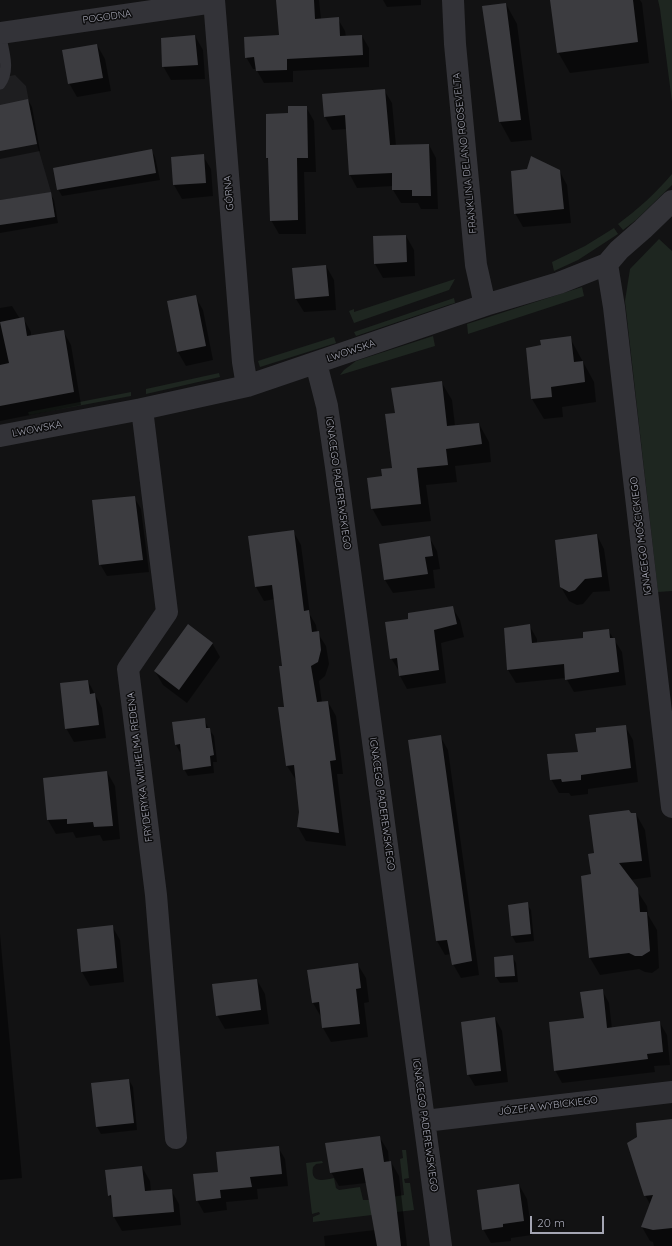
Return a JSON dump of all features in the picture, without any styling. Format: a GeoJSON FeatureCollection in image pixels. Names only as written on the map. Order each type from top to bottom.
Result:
{"type":"FeatureCollection","features":[{"type":"Feature","properties":{"kind":"street","name":"FRANKLINA DELANO ROOSEVELTA"},"geometry":{"type":"LineString","coordinates":[[453,0],[455,44],[476,265],[486,305]]}},
{"type":"Feature","properties":{"kind":"street","name":"POGODNA"},"geometry":{"type":"LineString","coordinates":[[0,33],[214,1]]}},
{"type":"Feature","properties":{"kind":"street","name":"GÓRNA"},"geometry":{"type":"LineString","coordinates":[[214,1],[243,362],[247,386]]}},
{"type":"Feature","properties":{"kind":"street","name":"LWOWSKA"},"geometry":{"type":"LineString","coordinates":[[0,436],[142,409],[247,386],[486,305],[559,283],[607,264],[619,250],[672,201]]}},
{"type":"Feature","properties":{"kind":"street","name":"IGNACEGO MOŚCICKIEGO"},"geometry":{"type":"LineString","coordinates":[[607,264],[614,307],[672,807]]}},
{"type":"Feature","properties":{"kind":"street","name":"IGNACEGO PADEREWSKIEGO"},"geometry":{"type":"LineString","coordinates":[[316,363],[327,406],[338,483],[441,1246]]}},
{"type":"Feature","properties":{"kind":"street","name":"FRYDERYKA WILHELMA REDENA"},"geometry":{"type":"LineString","coordinates":[[142,409],[167,612],[128,669],[156,895],[176,1138]]}},
{"type":"Feature","properties":{"kind":"street","name":"JÓZEFA WYBICKIEGO"},"geometry":{"type":"LineString","coordinates":[[425,1121],[672,1092]]}},
{"type":"Feature","properties":{"kind":"lane","name":"POGODNA"},"geometry":{"type":"LineString","coordinates":[[0,33],[6,71],[4,80],[0,84]]}},
{"type":"Feature","properties":{"kind":"shaded area"},"geometry":{"type":"Polygon","coordinates":[[[658,0],[672,0],[672,102],[660,9],[658,0]]]}},
{"type":"Feature","properties":{"kind":"shaded area"},"geometry":{"type":"Polygon","coordinates":[[[15,75],[26,86],[37,144],[51,192],[55,217],[0,225],[0,78],[15,75]]]}},
{"type":"Feature","properties":{"kind":"shaded area"},"geometry":{"type":"Polygon","coordinates":[[[672,174],[672,185],[636,220],[623,230],[618,224],[646,201],[672,174]]]}},
{"type":"Feature","properties":{"kind":"shaded area"},"geometry":{"type":"Polygon","coordinates":[[[614,228],[618,234],[578,260],[554,271],[552,262],[585,246],[614,228]]]}},
{"type":"Feature","properties":{"kind":"shaded area"},"geometry":{"type":"Polygon","coordinates":[[[659,239],[672,251],[672,591],[658,592],[625,301],[630,269],[659,239]]]}},
{"type":"Feature","properties":{"kind":"shaded area"},"geometry":{"type":"Polygon","coordinates":[[[455,279],[449,290],[354,323],[349,311],[354,309],[354,312],[455,279]]]}},
{"type":"Feature","properties":{"kind":"shaded area"},"geometry":{"type":"Polygon","coordinates":[[[582,287],[584,296],[468,334],[467,324],[582,287]]]}},
{"type":"Feature","properties":{"kind":"shaded area"},"geometry":{"type":"Polygon","coordinates":[[[454,298],[455,303],[356,336],[354,332],[454,298]]]}},
{"type":"Feature","properties":{"kind":"shaded area"},"geometry":{"type":"Polygon","coordinates":[[[433,336],[435,346],[340,375],[356,361],[433,336]]]}},
{"type":"Feature","properties":{"kind":"shaded area"},"geometry":{"type":"Polygon","coordinates":[[[334,337],[336,343],[260,367],[258,361],[334,337]]]}},
{"type":"Feature","properties":{"kind":"shaded area"},"geometry":{"type":"Polygon","coordinates":[[[219,373],[220,377],[146,394],[146,389],[219,373]]]}},
{"type":"Feature","properties":{"kind":"shaded area"},"geometry":{"type":"Polygon","coordinates":[[[131,392],[131,396],[29,415],[28,412],[131,392]]]}},
{"type":"Feature","properties":{"kind":"shaded area"},"geometry":{"type":"Polygon","coordinates":[[[402,1150],[406,1150],[409,1178],[404,1179],[405,1183],[410,1183],[414,1210],[313,1222],[313,1217],[320,1214],[319,1212],[312,1214],[306,1163],[322,1161],[323,1163],[316,1164],[313,1167],[313,1176],[315,1178],[322,1180],[334,1178],[336,1188],[339,1190],[360,1187],[363,1200],[372,1200],[404,1195],[400,1159],[403,1158],[402,1150]]]}},
{"type":"Feature","properties":{"kind":"building"},"geometry":{"type":"Polygon","coordinates":[[[276,0],[314,0],[315,19],[339,17],[340,36],[362,35],[363,55],[287,59],[287,70],[256,71],[254,57],[245,58],[244,37],[279,35],[276,0]]]}},
{"type":"Feature","properties":{"kind":"building"},"geometry":{"type":"Polygon","coordinates":[[[550,0],[633,0],[638,42],[557,53],[550,0]]]}},
{"type":"Feature","properties":{"kind":"building"},"geometry":{"type":"Polygon","coordinates":[[[506,3],[521,120],[499,122],[482,6],[506,3]]]}},
{"type":"Feature","properties":{"kind":"building"},"geometry":{"type":"Polygon","coordinates":[[[195,35],[198,65],[162,67],[161,38],[195,35]]]}},
{"type":"Feature","properties":{"kind":"building"},"geometry":{"type":"Polygon","coordinates":[[[97,44],[103,78],[68,84],[62,50],[97,44]]]}},
{"type":"Feature","properties":{"kind":"building"},"geometry":{"type":"Polygon","coordinates":[[[385,89],[390,145],[429,144],[431,196],[412,196],[412,190],[392,190],[392,173],[349,175],[345,115],[324,117],[322,94],[385,89]]]}},
{"type":"Feature","properties":{"kind":"building"},"geometry":{"type":"Polygon","coordinates":[[[28,99],[37,144],[0,151],[0,105],[28,99]]]}},
{"type":"Feature","properties":{"kind":"building"},"geometry":{"type":"Polygon","coordinates":[[[288,106],[307,106],[308,158],[297,158],[298,220],[270,221],[268,158],[266,158],[266,114],[288,113],[288,106]]]}},
{"type":"Feature","properties":{"kind":"building"},"geometry":{"type":"Polygon","coordinates":[[[152,149],[156,173],[57,190],[53,168],[152,149]]]}},
{"type":"Feature","properties":{"kind":"building"},"geometry":{"type":"Polygon","coordinates":[[[204,154],[206,183],[173,185],[171,157],[204,154]]]}},
{"type":"Feature","properties":{"kind":"building"},"geometry":{"type":"Polygon","coordinates":[[[531,156],[560,170],[564,209],[514,214],[511,171],[527,169],[531,156]]]}},
{"type":"Feature","properties":{"kind":"building"},"geometry":{"type":"Polygon","coordinates":[[[51,192],[55,217],[0,225],[0,200],[51,192]]]}},
{"type":"Feature","properties":{"kind":"building"},"geometry":{"type":"Polygon","coordinates":[[[406,235],[407,262],[374,264],[373,236],[406,235]]]}},
{"type":"Feature","properties":{"kind":"building"},"geometry":{"type":"Polygon","coordinates":[[[326,265],[329,296],[295,299],[292,268],[326,265]]]}},
{"type":"Feature","properties":{"kind":"building"},"geometry":{"type":"Polygon","coordinates":[[[196,295],[206,346],[177,352],[167,301],[196,295]]]}},
{"type":"Feature","properties":{"kind":"building"},"geometry":{"type":"Polygon","coordinates":[[[24,317],[27,336],[64,330],[74,392],[0,406],[0,365],[9,363],[0,322],[24,317]]]}},
{"type":"Feature","properties":{"kind":"building"},"geometry":{"type":"Polygon","coordinates":[[[571,336],[574,362],[583,361],[585,382],[551,387],[552,397],[531,399],[526,348],[541,345],[540,340],[571,336]]]}},
{"type":"Feature","properties":{"kind":"building"},"geometry":{"type":"Polygon","coordinates":[[[442,381],[447,426],[479,423],[482,444],[446,449],[448,465],[417,468],[421,504],[371,509],[367,478],[382,476],[381,469],[392,468],[385,414],[395,413],[391,388],[442,381]]]}},
{"type":"Feature","properties":{"kind":"building"},"geometry":{"type":"Polygon","coordinates":[[[135,496],[143,560],[99,565],[92,500],[135,496]]]}},
{"type":"Feature","properties":{"kind":"building"},"geometry":{"type":"Polygon","coordinates":[[[294,530],[304,611],[309,610],[312,632],[319,631],[321,650],[318,662],[311,666],[317,702],[328,701],[336,760],[330,761],[339,833],[297,827],[299,812],[294,765],[286,766],[278,707],[284,707],[279,666],[282,666],[272,585],[255,587],[248,536],[294,530]]]}},
{"type":"Feature","properties":{"kind":"building"},"geometry":{"type":"Polygon","coordinates":[[[597,534],[602,577],[585,579],[575,590],[569,592],[560,587],[555,540],[597,534]]]}},
{"type":"Feature","properties":{"kind":"building"},"geometry":{"type":"Polygon","coordinates":[[[430,536],[433,556],[425,557],[428,574],[384,580],[379,544],[430,536]]]}},
{"type":"Feature","properties":{"kind":"building"},"geometry":{"type":"Polygon","coordinates":[[[453,606],[457,624],[434,630],[439,670],[399,676],[397,658],[390,659],[385,622],[408,619],[408,613],[453,606]]]}},
{"type":"Feature","properties":{"kind":"building"},"geometry":{"type":"Polygon","coordinates":[[[188,624],[213,643],[179,690],[154,671],[188,624]]]}},
{"type":"Feature","properties":{"kind":"building"},"geometry":{"type":"Polygon","coordinates":[[[530,624],[532,643],[583,638],[583,632],[609,629],[610,638],[615,638],[619,672],[565,680],[564,664],[507,670],[504,628],[530,624]]]}},
{"type":"Feature","properties":{"kind":"building"},"geometry":{"type":"Polygon","coordinates":[[[88,680],[90,694],[95,693],[99,725],[65,729],[60,683],[88,680]]]}},
{"type":"Feature","properties":{"kind":"building"},"geometry":{"type":"Polygon","coordinates":[[[205,718],[206,728],[210,728],[214,755],[210,756],[211,766],[183,770],[180,744],[175,745],[172,722],[205,718]]]}},
{"type":"Feature","properties":{"kind":"building"},"geometry":{"type":"Polygon","coordinates":[[[626,725],[631,768],[581,775],[581,780],[562,782],[561,779],[550,780],[547,754],[578,752],[575,734],[596,732],[596,728],[626,725]]]}},
{"type":"Feature","properties":{"kind":"building"},"geometry":{"type":"Polygon","coordinates":[[[441,735],[472,961],[452,965],[447,940],[436,941],[408,740],[441,735]]]}},
{"type":"Feature","properties":{"kind":"building"},"geometry":{"type":"Polygon","coordinates":[[[107,771],[113,826],[94,827],[93,822],[67,824],[67,819],[47,820],[43,778],[107,771]]]}},
{"type":"Feature","properties":{"kind":"building"},"geometry":{"type":"Polygon","coordinates":[[[629,810],[631,813],[636,813],[642,861],[619,863],[638,888],[640,912],[647,912],[650,951],[642,956],[635,956],[629,953],[589,958],[581,876],[591,874],[588,854],[594,853],[589,815],[629,810]]]}},
{"type":"Feature","properties":{"kind":"building"},"geometry":{"type":"Polygon","coordinates":[[[528,902],[531,934],[511,936],[508,905],[528,902]]]}},
{"type":"Feature","properties":{"kind":"building"},"geometry":{"type":"Polygon","coordinates":[[[113,925],[117,968],[81,972],[77,929],[113,925]]]}},
{"type":"Feature","properties":{"kind":"building"},"geometry":{"type":"Polygon","coordinates":[[[513,955],[515,976],[495,977],[494,957],[513,955]]]}},
{"type":"Feature","properties":{"kind":"building"},"geometry":{"type":"Polygon","coordinates":[[[358,963],[361,988],[356,989],[360,1024],[322,1028],[319,1002],[312,1003],[307,970],[358,963]]]}},
{"type":"Feature","properties":{"kind":"building"},"geometry":{"type":"Polygon","coordinates":[[[257,979],[261,1010],[216,1016],[212,984],[257,979]]]}},
{"type":"Feature","properties":{"kind":"building"},"geometry":{"type":"Polygon","coordinates":[[[603,989],[607,1028],[660,1021],[663,1052],[647,1054],[648,1059],[554,1071],[549,1022],[584,1018],[580,992],[603,989]]]}},
{"type":"Feature","properties":{"kind":"building"},"geometry":{"type":"Polygon","coordinates":[[[495,1017],[501,1071],[467,1075],[461,1022],[495,1017]]]}},
{"type":"Feature","properties":{"kind":"building"},"geometry":{"type":"Polygon","coordinates":[[[129,1079],[134,1123],[96,1127],[91,1083],[129,1079]]]}},
{"type":"Feature","properties":{"kind":"building"},"geometry":{"type":"Polygon","coordinates":[[[672,1119],[672,1228],[653,1230],[641,1227],[653,1195],[644,1196],[627,1143],[637,1137],[636,1123],[672,1119]]]}},
{"type":"Feature","properties":{"kind":"building"},"geometry":{"type":"Polygon","coordinates":[[[380,1136],[384,1162],[391,1161],[401,1246],[377,1246],[363,1168],[330,1173],[325,1143],[380,1136]]]}},
{"type":"Feature","properties":{"kind":"building"},"geometry":{"type":"Polygon","coordinates":[[[279,1146],[282,1174],[250,1177],[252,1187],[220,1190],[221,1198],[196,1201],[193,1174],[218,1172],[216,1152],[279,1146]]]}},
{"type":"Feature","properties":{"kind":"building"},"geometry":{"type":"Polygon","coordinates":[[[142,1166],[145,1191],[172,1189],[174,1212],[113,1217],[111,1195],[108,1196],[105,1170],[142,1166]]]}},
{"type":"Feature","properties":{"kind":"building"},"geometry":{"type":"Polygon","coordinates":[[[519,1184],[524,1221],[503,1224],[503,1227],[482,1230],[477,1190],[519,1184]]]}}]}
